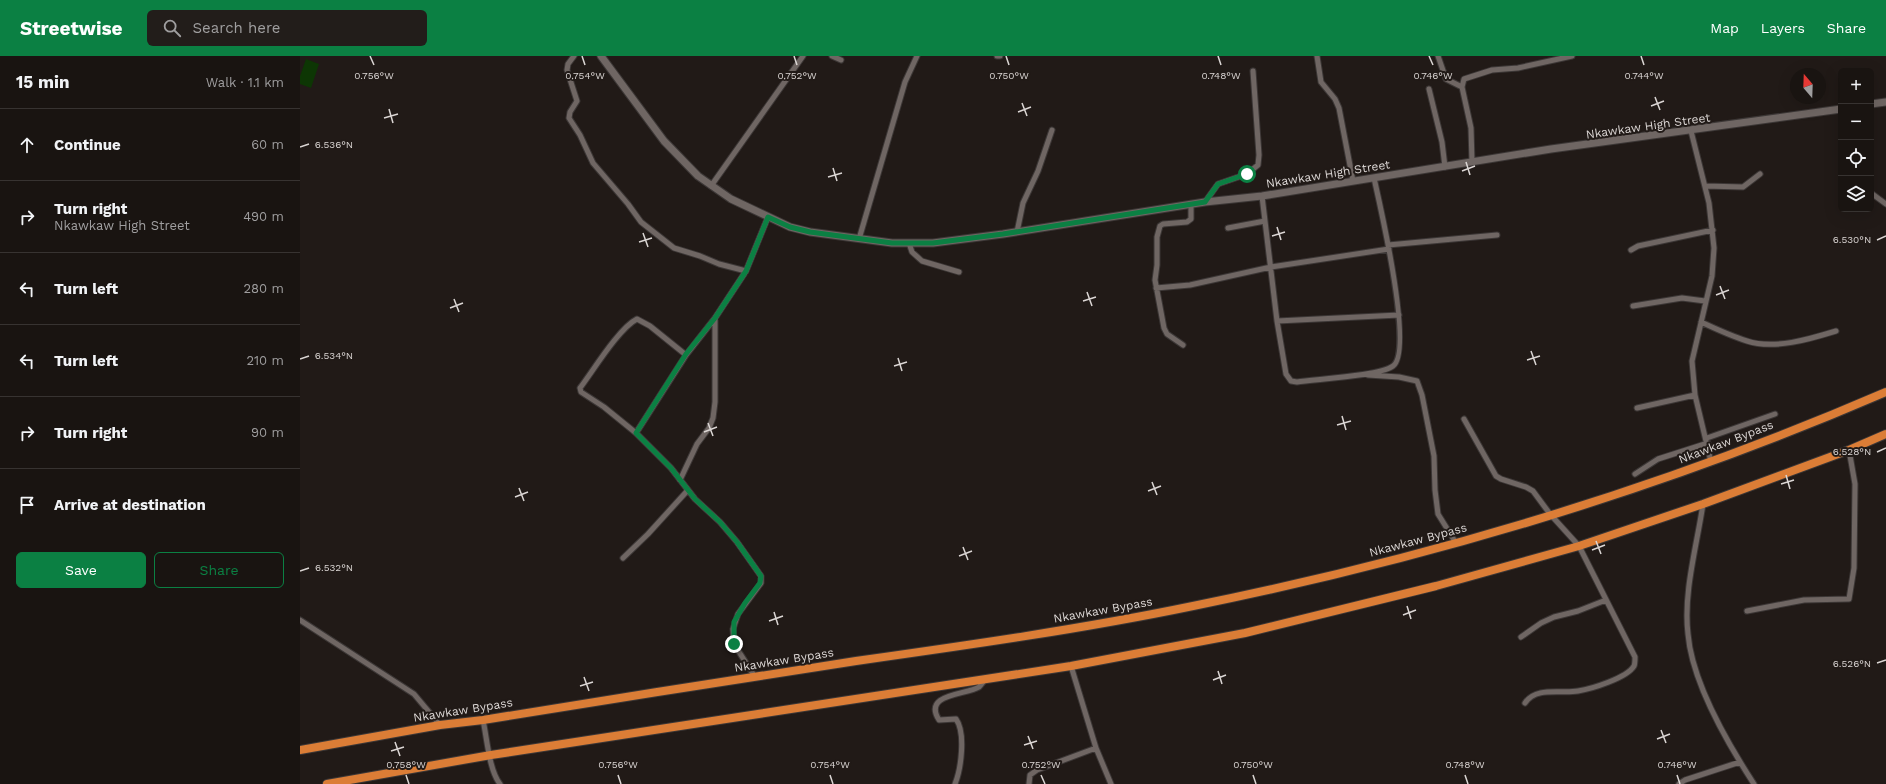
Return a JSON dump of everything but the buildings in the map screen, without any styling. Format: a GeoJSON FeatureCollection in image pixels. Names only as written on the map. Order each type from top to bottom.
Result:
{"type":"FeatureCollection","features":[{"type":"Feature","properties":{"kind":"highway","name":"Nkawkaw Bypass"},"geometry":{"type":"LineString","coordinates":[[300,750],[440,725],[483,720],[1019,637],[1192,606],[1342,572],[1456,543],[1630,490],[1711,462],[1886,392]]}},
{"type":"Feature","properties":{"kind":"highway"},"geometry":{"type":"LineString","coordinates":[[327,784],[491,755],[1071,666],[1245,633],[1436,586],[1579,546],[1703,504],[1849,450],[1886,434]]}},
{"type":"Feature","properties":{"kind":"main road","name":"Nkawkaw High Street"},"geometry":{"type":"LineString","coordinates":[[601,56],[664,141],[698,176],[731,199],[790,227],[810,232],[859,239],[909,243],[933,243],[1017,232],[1191,204],[1262,196],[1551,149],[1691,131],[1838,109]]}},
{"type":"Feature","properties":{"kind":"main road"},"geometry":{"type":"LineString","coordinates":[[1874,104],[1886,102]]}},
{"type":"Feature","properties":{"kind":"street"},"geometry":{"type":"LineString","coordinates":[[574,56],[568,64],[567,70],[577,101],[570,112],[569,118],[580,135],[588,154],[602,175],[628,204],[641,222],[674,248],[719,264],[746,271]]}},
{"type":"Feature","properties":{"kind":"street"},"geometry":{"type":"LineString","coordinates":[[832,56],[841,60]]}},
{"type":"Feature","properties":{"kind":"street"},"geometry":{"type":"LineString","coordinates":[[859,239],[905,82],[917,56]]}},
{"type":"Feature","properties":{"kind":"street"},"geometry":{"type":"LineString","coordinates":[[1317,56],[1321,82],[1336,99],[1339,108],[1353,180]]}},
{"type":"Feature","properties":{"kind":"street"},"geometry":{"type":"LineString","coordinates":[[1438,56],[1446,79],[1462,87]]}},
{"type":"Feature","properties":{"kind":"street"},"geometry":{"type":"LineString","coordinates":[[1472,162],[1471,128],[1462,87],[1464,79],[1481,72],[1518,68],[1572,56]]}},
{"type":"Feature","properties":{"kind":"street"},"geometry":{"type":"LineString","coordinates":[[711,186],[800,57]]}},
{"type":"Feature","properties":{"kind":"street"},"geometry":{"type":"LineString","coordinates":[[1205,202],[1218,184],[1247,174],[1258,165],[1259,156],[1253,71]]}},
{"type":"Feature","properties":{"kind":"street"},"geometry":{"type":"LineString","coordinates":[[1429,89],[1442,142],[1445,167]]}},
{"type":"Feature","properties":{"kind":"street"},"geometry":{"type":"LineString","coordinates":[[1017,232],[1023,203],[1038,172],[1052,130]]}},
{"type":"Feature","properties":{"kind":"street"},"geometry":{"type":"LineString","coordinates":[[1691,131],[1705,186],[1713,230],[1713,269],[1692,362],[1695,395],[1711,462]]}},
{"type":"Feature","properties":{"kind":"street"},"geometry":{"type":"LineString","coordinates":[[1705,186],[1743,187],[1760,174]]}},
{"type":"Feature","properties":{"kind":"street"},"geometry":{"type":"LineString","coordinates":[[1262,196],[1277,321],[1286,374],[1291,381],[1297,382],[1387,370],[1395,365],[1398,356],[1399,305],[1389,247],[1374,178]]}},
{"type":"Feature","properties":{"kind":"street"},"geometry":{"type":"LineString","coordinates":[[1874,195],[1886,204]]}},
{"type":"Feature","properties":{"kind":"street"},"geometry":{"type":"LineString","coordinates":[[1182,345],[1165,331],[1154,280],[1158,265],[1157,237],[1160,226],[1163,224],[1187,222],[1191,218],[1191,204]]}},
{"type":"Feature","properties":{"kind":"street"},"geometry":{"type":"LineString","coordinates":[[636,433],[686,354],[715,318],[746,271],[768,217]]}},
{"type":"Feature","properties":{"kind":"street"},"geometry":{"type":"LineString","coordinates":[[1228,228],[1265,220]]}},
{"type":"Feature","properties":{"kind":"street"},"geometry":{"type":"LineString","coordinates":[[1631,250],[1638,246],[1713,230]]}},
{"type":"Feature","properties":{"kind":"street"},"geometry":{"type":"LineString","coordinates":[[1156,288],[1190,286],[1271,267],[1389,247],[1497,236]]}},
{"type":"Feature","properties":{"kind":"street"},"geometry":{"type":"LineString","coordinates":[[909,243],[912,252],[922,261],[959,272]]}},
{"type":"Feature","properties":{"kind":"street"},"geometry":{"type":"LineString","coordinates":[[1633,306],[1682,298],[1705,300]]}},
{"type":"Feature","properties":{"kind":"street"},"geometry":{"type":"LineString","coordinates":[[1277,321],[1399,315]]}},
{"type":"Feature","properties":{"kind":"street"},"geometry":{"type":"LineString","coordinates":[[680,480],[697,444],[709,428],[713,418],[715,402],[715,318]]}},
{"type":"Feature","properties":{"kind":"street"},"geometry":{"type":"LineString","coordinates":[[686,354],[650,326],[640,319],[637,319],[633,321],[615,341],[580,388],[582,392],[604,407],[659,454],[695,499],[720,522],[737,542],[761,576],[760,583],[738,614],[733,629],[734,644],[755,677]]}},
{"type":"Feature","properties":{"kind":"street"},"geometry":{"type":"LineString","coordinates":[[1701,322],[1748,342],[1763,344],[1804,341],[1836,331]]}},
{"type":"Feature","properties":{"kind":"street"},"geometry":{"type":"LineString","coordinates":[[1358,374],[1399,377],[1417,381],[1422,394],[1434,456],[1435,490],[1438,514],[1456,543]]}},
{"type":"Feature","properties":{"kind":"street"},"geometry":{"type":"LineString","coordinates":[[1637,408],[1695,395]]}},
{"type":"Feature","properties":{"kind":"street"},"geometry":{"type":"LineString","coordinates":[[1635,474],[1658,459],[1775,414]]}},
{"type":"Feature","properties":{"kind":"street"},"geometry":{"type":"LineString","coordinates":[[1464,419],[1496,476],[1533,491],[1550,514],[1579,546],[1635,658],[1635,666],[1617,678],[1577,691],[1540,692],[1525,703]]}},
{"type":"Feature","properties":{"kind":"street"},"geometry":{"type":"LineString","coordinates":[[1746,612],[1804,600],[1848,599],[1854,568],[1855,484],[1849,450]]}},
{"type":"Feature","properties":{"kind":"street"},"geometry":{"type":"LineString","coordinates":[[623,558],[648,534],[688,490]]}},
{"type":"Feature","properties":{"kind":"street"},"geometry":{"type":"LineString","coordinates":[[1703,504],[1690,587],[1688,634],[1691,657],[1719,725],[1754,784]]}},
{"type":"Feature","properties":{"kind":"street"},"geometry":{"type":"LineString","coordinates":[[1521,637],[1541,623],[1554,617],[1578,611],[1606,600]]}},
{"type":"Feature","properties":{"kind":"street"},"geometry":{"type":"LineString","coordinates":[[300,620],[414,694],[440,725]]}},
{"type":"Feature","properties":{"kind":"street"},"geometry":{"type":"LineString","coordinates":[[1071,666],[1096,748],[1111,784]]}},
{"type":"Feature","properties":{"kind":"street"},"geometry":{"type":"LineString","coordinates":[[955,784],[960,767],[960,725],[956,719],[939,720],[936,715],[938,703],[947,696],[978,687],[986,679]]}},
{"type":"Feature","properties":{"kind":"street"},"geometry":{"type":"LineString","coordinates":[[483,720],[494,775],[500,784]]}},
{"type":"Feature","properties":{"kind":"street"},"geometry":{"type":"LineString","coordinates":[[1029,784],[1030,775],[1037,770],[1096,748]]}},
{"type":"Feature","properties":{"kind":"street"},"geometry":{"type":"LineString","coordinates":[[1679,784],[1685,780],[1740,762]]}},
{"type":"Feature","properties":{"kind":"green space"},"geometry":{"type":"Polygon","coordinates":[[[306,59],[319,64],[311,88],[300,84],[300,76],[306,59]]]}},
{"type":"Feature","properties":{"kind":"route"},"geometry":{"type":"LineString","coordinates":[[734,644],[734,622],[752,592],[762,581],[761,576],[737,542],[720,522],[695,499],[659,454],[636,433],[686,354],[715,318],[746,271],[768,217],[790,227],[810,232],[892,243],[933,243],[1003,234],[1205,202],[1215,186],[1218,184],[1247,174]]}}]}
